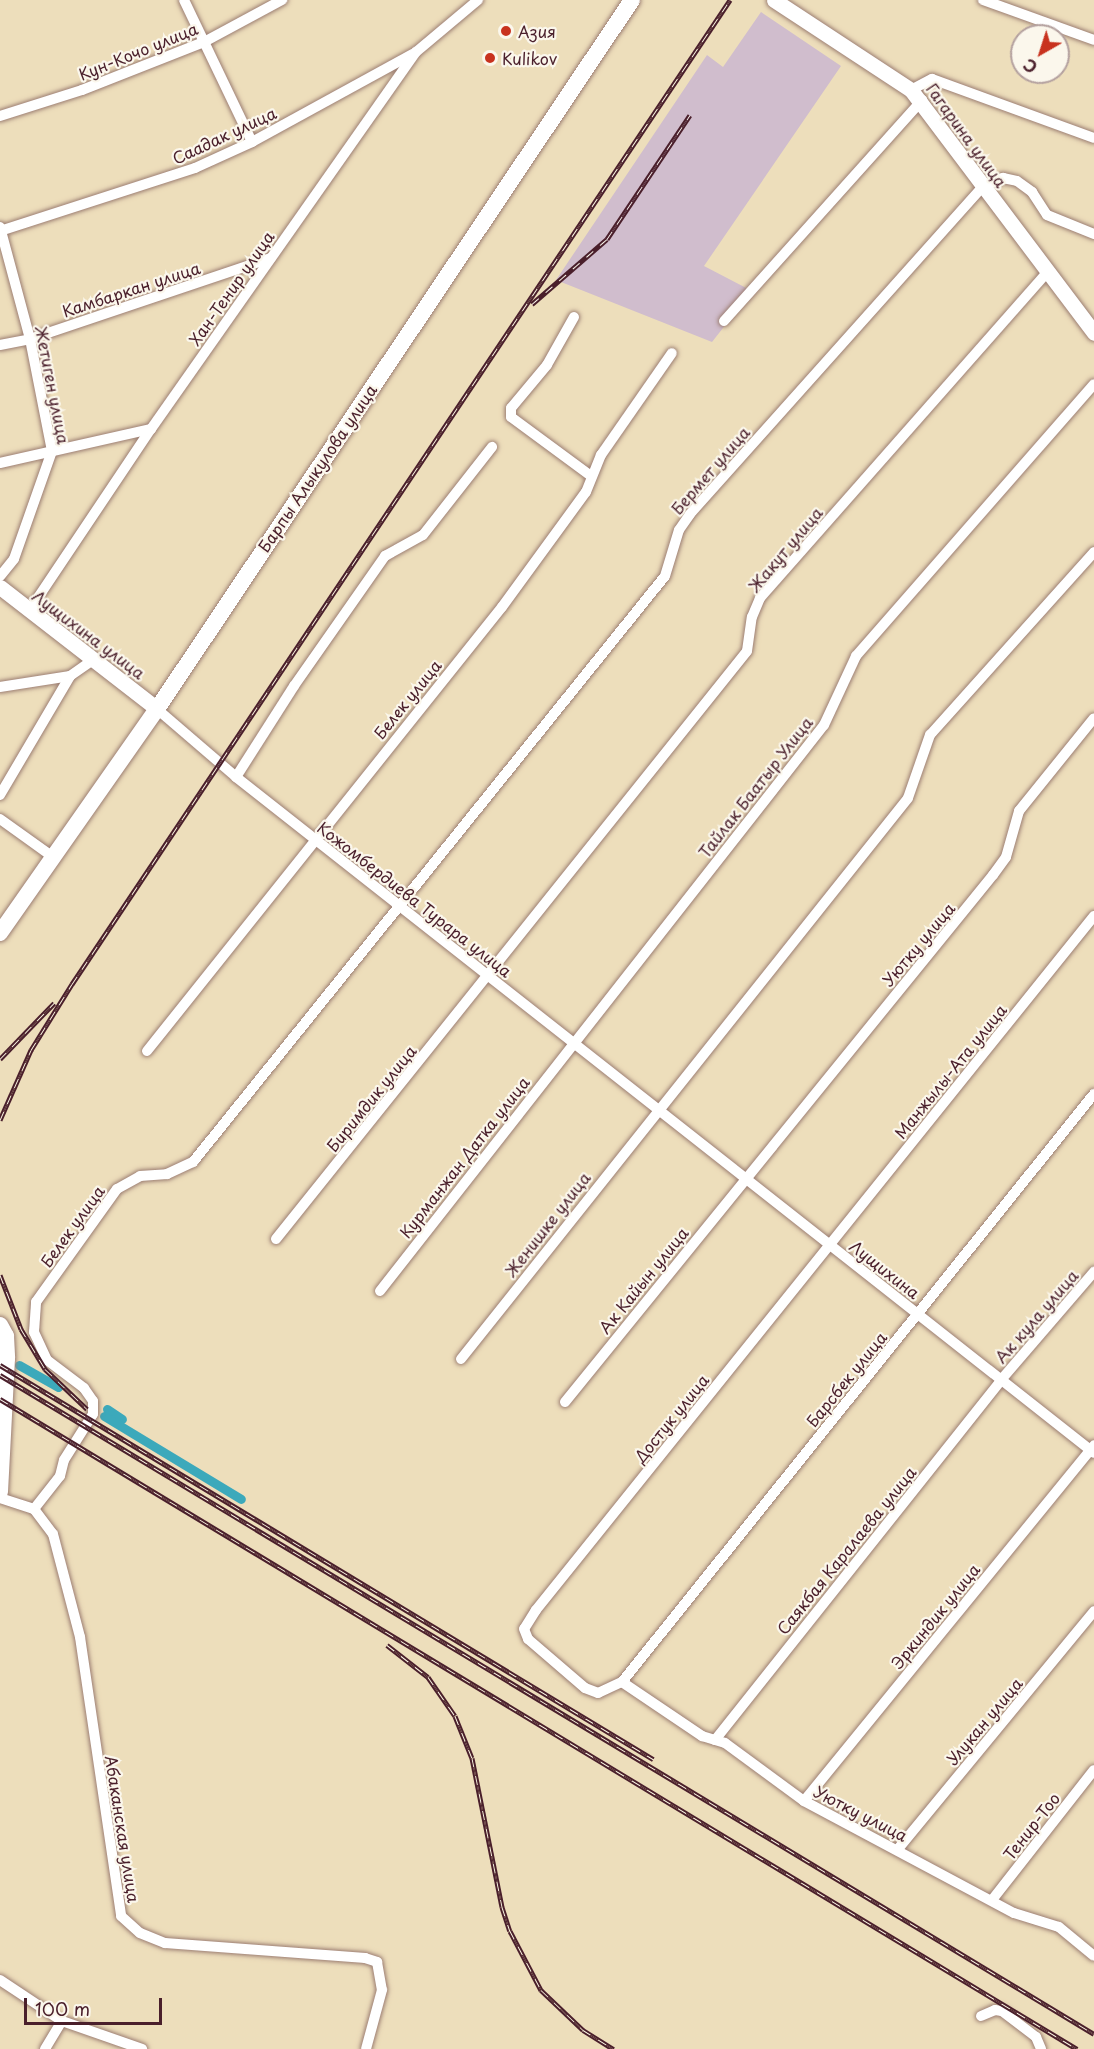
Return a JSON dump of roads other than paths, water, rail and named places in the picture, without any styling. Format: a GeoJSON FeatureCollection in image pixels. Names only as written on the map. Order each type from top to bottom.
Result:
{"type":"FeatureCollection","features":[{"type":"Feature","properties":{"kind":"main road","name":"Гагарина улица"},"geometry":{"type":"LineString","coordinates":[[774,0],[916,95],[1094,333]]}},
{"type":"Feature","properties":{"kind":"main road","name":"Барпы Алыкулова улица"},"geometry":{"type":"LineString","coordinates":[[0,933],[157,709],[630,1]]}},
{"type":"Feature","properties":{"kind":"main road","name":"Лущихина улица"},"geometry":{"type":"LineString","coordinates":[[0,587],[157,709]]}},
{"type":"Feature","properties":{"kind":"main road"},"geometry":{"type":"LineString","coordinates":[[0,1325],[6,1336],[7,1358],[0,1492]]}},
{"type":"Feature","properties":{"kind":"street"},"geometry":{"type":"LineString","coordinates":[[184,0],[252,142]]}},
{"type":"Feature","properties":{"kind":"street","name":"Кун-Кочо улица"},"geometry":{"type":"LineString","coordinates":[[0,116],[82,90],[204,42],[282,0]]}},
{"type":"Feature","properties":{"kind":"street","name":"Хан-Тенир улица"},"geometry":{"type":"LineString","coordinates":[[29,611],[151,429],[416,52],[478,0]]}},
{"type":"Feature","properties":{"kind":"street"},"geometry":{"type":"LineString","coordinates":[[983,0],[1094,40]]}},
{"type":"Feature","properties":{"kind":"street","name":"Саадак улица"},"geometry":{"type":"LineString","coordinates":[[0,230],[195,168],[252,142],[416,52]]}},
{"type":"Feature","properties":{"kind":"street"},"geometry":{"type":"LineString","coordinates":[[724,321],[932,79],[1094,138]]}},
{"type":"Feature","properties":{"kind":"street"},"geometry":{"type":"LineString","coordinates":[[983,186],[1003,178],[1017,181],[1032,192],[1047,215],[1094,234]]}},
{"type":"Feature","properties":{"kind":"street","name":"Бермет улица"},"geometry":{"type":"LineString","coordinates":[[398,905],[665,576],[679,530],[690,514],[983,186]]}},
{"type":"Feature","properties":{"kind":"street","name":"Жетиген улица"},"geometry":{"type":"LineString","coordinates":[[0,230],[30,339],[52,451],[14,559],[0,576]]}},
{"type":"Feature","properties":{"kind":"street","name":"Камбаркан улица"},"geometry":{"type":"LineString","coordinates":[[0,345],[30,339],[271,258]]}},
{"type":"Feature","properties":{"kind":"street","name":"Жакут улица"},"geometry":{"type":"LineString","coordinates":[[488,976],[747,651],[752,617],[760,598],[1047,273]]}},
{"type":"Feature","properties":{"kind":"street"},"geometry":{"type":"LineString","coordinates":[[574,317],[546,365],[511,408],[512,417],[591,476]]}},
{"type":"Feature","properties":{"kind":"street","name":"Белек улица"},"geometry":{"type":"LineString","coordinates":[[147,1051],[314,838],[501,607],[586,492],[591,476],[672,353]]}},
{"type":"Feature","properties":{"kind":"street","name":"Тайлак Баатыр Улица"},"geometry":{"type":"LineString","coordinates":[[573,1042],[824,725],[855,656],[1094,384]]}},
{"type":"Feature","properties":{"kind":"street"},"geometry":{"type":"LineString","coordinates":[[0,463],[151,429]]}},
{"type":"Feature","properties":{"kind":"street"},"geometry":{"type":"LineString","coordinates":[[236,777],[294,686],[386,556],[423,535],[492,447]]}},
{"type":"Feature","properties":{"kind":"street","name":"Женишке улица"},"geometry":{"type":"LineString","coordinates":[[460,1359],[657,1109],[909,798],[930,735],[1094,552]]}},
{"type":"Feature","properties":{"kind":"street"},"geometry":{"type":"LineString","coordinates":[[0,795],[70,676],[94,659]]}},
{"type":"Feature","properties":{"kind":"street"},"geometry":{"type":"LineString","coordinates":[[0,687],[70,676]]}},
{"type":"Feature","properties":{"kind":"street","name":"Кожомбердиева Турара улица"},"geometry":{"type":"LineString","coordinates":[[157,709],[236,777],[657,1109]]}},
{"type":"Feature","properties":{"kind":"street","name":"Уютку улица"},"geometry":{"type":"LineString","coordinates":[[744,1178],[993,875],[1006,857],[1019,811],[1094,718]]}},
{"type":"Feature","properties":{"kind":"street"},"geometry":{"type":"LineString","coordinates":[[0,819],[53,857]]}},
{"type":"Feature","properties":{"kind":"street","name":"Белек улица"},"geometry":{"type":"LineString","coordinates":[[34,1509],[60,1476],[64,1460],[93,1414],[93,1401],[84,1388],[47,1360],[34,1332],[36,1302],[117,1189],[140,1176],[167,1174],[193,1162],[398,905]]}},
{"type":"Feature","properties":{"kind":"street","name":"Манжылы-Ата улица"},"geometry":{"type":"LineString","coordinates":[[830,1245],[1094,916]]}},
{"type":"Feature","properties":{"kind":"street","name":"Биримдик улица"},"geometry":{"type":"LineString","coordinates":[[276,1239],[488,976]]}},
{"type":"Feature","properties":{"kind":"street","name":"Курманжан Датка улица"},"geometry":{"type":"LineString","coordinates":[[380,1291],[573,1042]]}},
{"type":"Feature","properties":{"kind":"street","name":"Барсбек улица"},"geometry":{"type":"LineString","coordinates":[[622,1682],[1094,1094]]}},
{"type":"Feature","properties":{"kind":"street","name":"Лущихина"},"geometry":{"type":"LineString","coordinates":[[657,1109],[1001,1380],[1093,1449]]}},
{"type":"Feature","properties":{"kind":"street","name":"Ак Кайын улица"},"geometry":{"type":"LineString","coordinates":[[565,1402],[744,1178]]}},
{"type":"Feature","properties":{"kind":"street","name":"Достук улица"},"geometry":{"type":"LineString","coordinates":[[622,1682],[598,1693],[585,1688],[528,1639],[524,1629],[536,1610],[830,1245]]}},
{"type":"Feature","properties":{"kind":"street","name":"Ак кула улица"},"geometry":{"type":"LineString","coordinates":[[1001,1380],[1094,1272]]}},
{"type":"Feature","properties":{"kind":"street","name":"Саякбая Каралаева улица"},"geometry":{"type":"LineString","coordinates":[[715,1740],[1001,1380]]}},
{"type":"Feature","properties":{"kind":"street","name":"Эркиндик улица"},"geometry":{"type":"LineString","coordinates":[[804,1801],[1093,1449]]}},
{"type":"Feature","properties":{"kind":"street"},"geometry":{"type":"LineString","coordinates":[[0,1498],[34,1509]]}},
{"type":"Feature","properties":{"kind":"street","name":"Абаканская улица"},"geometry":{"type":"LineString","coordinates":[[34,1509],[53,1534],[80,1637],[121,1916],[140,1933],[165,1943],[365,1958],[377,1962],[382,1990],[366,2049]]}},
{"type":"Feature","properties":{"kind":"street","name":"Улукан улица"},"geometry":{"type":"LineString","coordinates":[[898,1849],[1094,1611]]}},
{"type":"Feature","properties":{"kind":"street","name":"Уютку улица"},"geometry":{"type":"LineString","coordinates":[[622,1682],[702,1736],[735,1750],[804,1801],[1014,1912],[1059,1927],[1094,1956]]}},
{"type":"Feature","properties":{"kind":"street","name":"Тенир-Тоо"},"geometry":{"type":"LineString","coordinates":[[992,1900],[1094,1770]]}},
{"type":"Feature","properties":{"kind":"street"},"geometry":{"type":"LineString","coordinates":[[0,1980],[62,2021],[142,2049]]}},
{"type":"Feature","properties":{"kind":"street"},"geometry":{"type":"LineString","coordinates":[[981,2016],[995,2010],[1002,2011],[1036,2037],[1041,2049]]}},
{"type":"Feature","properties":{"kind":"street"},"geometry":{"type":"LineString","coordinates":[[45,2049],[62,2021]]}},
{"type":"Feature","properties":{"kind":"waterway"},"geometry":{"type":"LineString","coordinates":[[19,1365],[58,1387]]}},
{"type":"Feature","properties":{"kind":"waterway"},"geometry":{"type":"LineString","coordinates":[[107,1409],[122,1419]]}},
{"type":"Feature","properties":{"kind":"waterway"},"geometry":{"type":"LineString","coordinates":[[104,1416],[241,1499]]}},
{"type":"Feature","properties":{"kind":"railway"},"geometry":{"type":"LineString","coordinates":[[0,1120],[31,1050],[72,984],[730,0]]}},
{"type":"Feature","properties":{"kind":"railway"},"geometry":{"type":"LineString","coordinates":[[532,304],[607,239],[690,115]]}},
{"type":"Feature","properties":{"kind":"railway"},"geometry":{"type":"LineString","coordinates":[[0,1059],[54,1003]]}},
{"type":"Feature","properties":{"kind":"railway"},"geometry":{"type":"LineString","coordinates":[[0,1275],[21,1329],[45,1369],[87,1409]]}},
{"type":"Feature","properties":{"kind":"railway"},"geometry":{"type":"LineString","coordinates":[[0,1365],[653,1759]]}},
{"type":"Feature","properties":{"kind":"railway"},"geometry":{"type":"LineString","coordinates":[[0,1375],[1094,2034]]}},
{"type":"Feature","properties":{"kind":"railway"},"geometry":{"type":"LineString","coordinates":[[0,1399],[1077,2049]]}},
{"type":"Feature","properties":{"kind":"railway"},"geometry":{"type":"LineString","coordinates":[[387,1645],[428,1677],[455,1716],[472,1758],[502,1907],[510,1931],[541,1990],[583,2030],[613,2049]]}},
{"type":"Feature","properties":{"kind":"place","name":"Азия"},"geometry":{"type":"Point","coordinates":[506,31]}},
{"type":"Feature","properties":{"kind":"place","name":"Kulikov"},"geometry":{"type":"Point","coordinates":[490,58]}}]}
